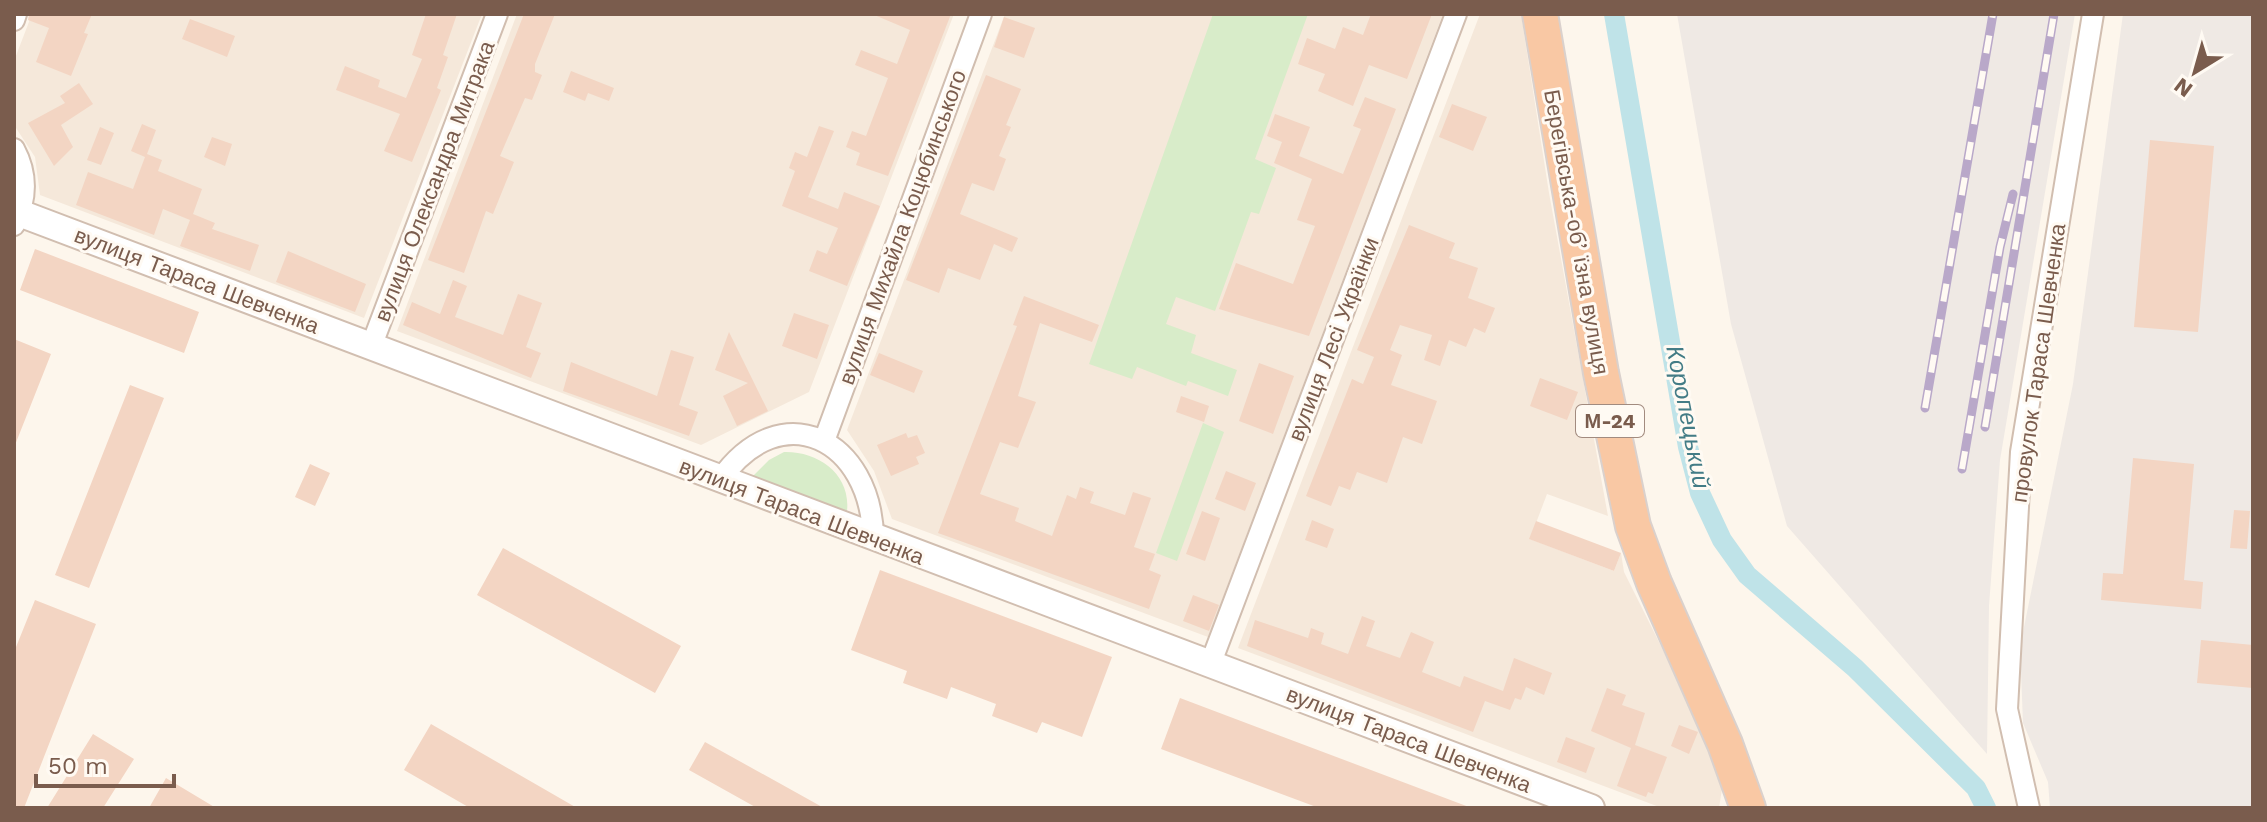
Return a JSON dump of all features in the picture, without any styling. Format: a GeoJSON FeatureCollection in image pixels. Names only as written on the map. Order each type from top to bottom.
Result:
{"type":"FeatureCollection","features":[{"type":"Feature","properties":{"kind":"highway","name":"Берегівська-обʼїзна вулиця"},"geometry":{"type":"LineString","coordinates":[[1540,14],[1601,373],[1633,526],[1654,583],[1725,744],[1748,808]]}},
{"type":"Feature","properties":{"kind":"street","name":"вулиця Олександра Митрака"},"geometry":{"type":"LineString","coordinates":[[371,347],[497,14]]}},
{"type":"Feature","properties":{"kind":"street","name":"вулиця Михайла Коцюбинського"},"geometry":{"type":"LineString","coordinates":[[824,441],[981,14]]}},
{"type":"Feature","properties":{"kind":"street","name":"вулиця Лесі Українки"},"geometry":{"type":"LineString","coordinates":[[1210,665],[1456,14]]}},
{"type":"Feature","properties":{"kind":"street","name":"провулок Тараса Шевченка"},"geometry":{"type":"LineString","coordinates":[[2029,808],[2007,709],[2021,452],[2093,14]]}},
{"type":"Feature","properties":{"kind":"street"},"geometry":{"type":"LineString","coordinates":[[14,149],[24,174],[25,192],[16,217]]}},
{"type":"Feature","properties":{"kind":"street","name":"вулиця Тараса Шевченка"},"geometry":{"type":"LineString","coordinates":[[16,217],[371,347],[1591,808]]}},
{"type":"Feature","properties":{"kind":"street"},"geometry":{"type":"LineString","coordinates":[[720,480],[732,463],[767,438],[784,434],[824,441],[846,457],[859,475],[869,495],[873,538]]}},
{"type":"Feature","properties":{"kind":"shaded area"},"geometry":{"type":"Polygon","coordinates":[[[32,14],[482,14],[364,318],[40,195],[35,157],[14,125],[14,61],[32,14]]]}},
{"type":"Feature","properties":{"kind":"shaded area"},"geometry":{"type":"Polygon","coordinates":[[[517,14],[954,14],[809,392],[701,445],[397,331],[517,14]]]}},
{"type":"Feature","properties":{"kind":"shaded area"},"geometry":{"type":"Polygon","coordinates":[[[1005,14],[1443,14],[1208,637],[892,519],[874,471],[847,430],[1005,14]]]}},
{"type":"Feature","properties":{"kind":"shaded area"},"geometry":{"type":"Polygon","coordinates":[[[1480,14],[1521,14],[1549,193],[1608,516],[1547,494],[1530,539],[1614,571],[1621,553],[1624,572],[1685,694],[1715,765],[1722,789],[1719,808],[1662,808],[1238,648],[1480,14]]]}},
{"type":"Feature","properties":{"kind":"shaded area"},"geometry":{"type":"Polygon","coordinates":[[[1677,14],[2075,14],[2000,460],[1989,606],[1987,754],[1787,526],[1731,324],[1677,14]]]}},
{"type":"Feature","properties":{"kind":"shaded area"},"geometry":{"type":"Polygon","coordinates":[[[2123,14],[2253,14],[2253,808],[2050,808],[2048,782],[2023,723],[2020,647],[2073,384],[2123,14]]]}},
{"type":"Feature","properties":{"kind":"green space"},"geometry":{"type":"Polygon","coordinates":[[[1213,14],[1308,14],[1255,159],[1276,168],[1259,214],[1251,212],[1215,311],[1176,297],[1166,324],[1196,335],[1191,353],[1237,370],[1228,396],[1188,381],[1186,386],[1137,367],[1132,379],[1089,364],[1213,14]]]}},
{"type":"Feature","properties":{"kind":"green space"},"geometry":{"type":"Polygon","coordinates":[[[1203,423],[1224,432],[1177,561],[1156,553],[1203,423]]]}},
{"type":"Feature","properties":{"kind":"green space"},"geometry":{"type":"Polygon","coordinates":[[[784,452],[809,456],[830,467],[844,486],[847,511],[752,477],[769,460],[784,452]]]}},
{"type":"Feature","properties":{"kind":"building"},"geometry":{"type":"Polygon","coordinates":[[[29,14],[92,14],[84,33],[88,34],[71,76],[36,62],[49,28],[28,20],[29,14]]]}},
{"type":"Feature","properties":{"kind":"building"},"geometry":{"type":"Polygon","coordinates":[[[426,14],[457,14],[443,55],[448,57],[437,88],[441,90],[412,162],[384,151],[400,114],[336,90],[345,66],[380,80],[378,87],[406,98],[422,59],[412,55],[426,14]]]}},
{"type":"Feature","properties":{"kind":"building"},"geometry":{"type":"Polygon","coordinates":[[[524,14],[555,14],[535,64],[535,72],[542,75],[532,100],[525,98],[500,156],[514,162],[493,214],[486,211],[464,273],[428,260],[524,14]]]}},
{"type":"Feature","properties":{"kind":"building"},"geometry":{"type":"Polygon","coordinates":[[[872,14],[951,14],[888,176],[856,165],[860,153],[846,147],[852,131],[866,136],[888,78],[855,65],[861,50],[897,64],[910,30],[872,14]]]}},
{"type":"Feature","properties":{"kind":"building"},"geometry":{"type":"Polygon","coordinates":[[[1371,14],[1432,14],[1407,79],[1369,65],[1353,106],[1318,91],[1325,74],[1298,64],[1307,38],[1335,49],[1343,27],[1363,35],[1371,14]]]}},
{"type":"Feature","properties":{"kind":"building"},"geometry":{"type":"Polygon","coordinates":[[[1004,17],[1035,28],[1024,58],[994,47],[1004,17]]]}},
{"type":"Feature","properties":{"kind":"building"},"geometry":{"type":"Polygon","coordinates":[[[190,19],[235,36],[227,57],[182,39],[190,19]]]}},
{"type":"Feature","properties":{"kind":"building"},"geometry":{"type":"Polygon","coordinates":[[[571,71],[614,88],[609,101],[588,93],[585,101],[563,92],[571,71]]]}},
{"type":"Feature","properties":{"kind":"building"},"geometry":{"type":"Polygon","coordinates":[[[986,75],[1021,89],[1006,125],[1011,127],[999,156],[1006,159],[994,191],[972,183],[960,214],[1018,238],[1012,252],[994,244],[980,280],[948,268],[939,293],[906,280],[986,75]]]}},
{"type":"Feature","properties":{"kind":"building"},"geometry":{"type":"Polygon","coordinates":[[[79,83],[93,104],[61,125],[73,147],[54,166],[28,123],[65,103],[60,96],[79,83]]]}},
{"type":"Feature","properties":{"kind":"building"},"geometry":{"type":"Polygon","coordinates":[[[1365,97],[1396,109],[1309,336],[1219,309],[1236,263],[1293,284],[1315,226],[1297,220],[1312,179],[1274,163],[1282,142],[1267,136],[1275,114],[1310,127],[1299,156],[1343,174],[1361,129],[1353,126],[1365,97]]]}},
{"type":"Feature","properties":{"kind":"building"},"geometry":{"type":"Polygon","coordinates":[[[1452,104],[1487,117],[1473,151],[1439,137],[1452,104]]]}},
{"type":"Feature","properties":{"kind":"building"},"geometry":{"type":"Polygon","coordinates":[[[142,124],[156,130],[147,154],[162,160],[158,171],[202,189],[193,214],[215,223],[212,229],[259,245],[250,271],[180,246],[190,220],[163,209],[154,235],[76,205],[88,172],[133,189],[145,157],[131,151],[142,124]]]}},
{"type":"Feature","properties":{"kind":"building"},"geometry":{"type":"Polygon","coordinates":[[[819,126],[834,131],[808,197],[838,209],[844,192],[880,206],[847,286],[809,271],[817,250],[827,254],[838,228],[782,206],[795,171],[789,168],[795,152],[807,157],[819,126]]]}},
{"type":"Feature","properties":{"kind":"building"},"geometry":{"type":"Polygon","coordinates":[[[100,127],[114,133],[101,165],[87,160],[100,127]]]}},
{"type":"Feature","properties":{"kind":"building"},"geometry":{"type":"Polygon","coordinates":[[[212,137],[232,144],[225,166],[204,157],[212,137]]]}},
{"type":"Feature","properties":{"kind":"building"},"geometry":{"type":"Polygon","coordinates":[[[2150,140],[2214,146],[2198,332],[2134,327],[2150,140]]]}},
{"type":"Feature","properties":{"kind":"building"},"geometry":{"type":"Polygon","coordinates":[[[1409,225],[1455,243],[1449,258],[1478,268],[1468,298],[1495,308],[1485,333],[1474,328],[1466,347],[1449,340],[1440,366],[1424,360],[1432,335],[1400,325],[1390,350],[1402,355],[1391,385],[1437,401],[1422,444],[1403,437],[1387,483],[1357,472],[1350,490],[1339,486],[1331,506],[1306,496],[1352,379],[1363,384],[1374,357],[1357,350],[1409,225]]]}},
{"type":"Feature","properties":{"kind":"building"},"geometry":{"type":"Polygon","coordinates":[[[35,249],[199,312],[184,353],[20,290],[35,249]]]}},
{"type":"Feature","properties":{"kind":"building"},"geometry":{"type":"Polygon","coordinates":[[[288,251],[366,284],[355,312],[276,282],[288,251]]]}},
{"type":"Feature","properties":{"kind":"building"},"geometry":{"type":"Polygon","coordinates":[[[453,280],[467,286],[455,317],[503,335],[518,294],[542,303],[526,347],[541,353],[531,378],[403,325],[412,302],[440,314],[453,280]]]}},
{"type":"Feature","properties":{"kind":"building"},"geometry":{"type":"Polygon","coordinates":[[[1024,296],[1099,325],[1092,342],[1040,323],[1018,396],[1036,402],[1018,448],[1000,442],[980,494],[1019,508],[1015,521],[1052,536],[1067,495],[1076,499],[1080,487],[1094,492],[1090,503],[1125,515],[1133,492],[1151,498],[1134,547],[1155,554],[1149,570],[1161,575],[1149,609],[938,533],[1017,326],[1013,325],[1024,296]]]}},
{"type":"Feature","properties":{"kind":"building"},"geometry":{"type":"Polygon","coordinates":[[[794,313],[829,325],[817,359],[782,346],[794,313]]]}},
{"type":"Feature","properties":{"kind":"building"},"geometry":{"type":"Polygon","coordinates":[[[729,332],[768,411],[737,426],[723,396],[748,383],[715,370],[729,332]]]}},
{"type":"Feature","properties":{"kind":"building"},"geometry":{"type":"Polygon","coordinates":[[[14,339],[51,354],[15,445],[14,445],[14,339]]]}},
{"type":"Feature","properties":{"kind":"building"},"geometry":{"type":"Polygon","coordinates":[[[671,350],[694,357],[679,405],[698,412],[689,436],[563,391],[571,362],[657,396],[671,350]]]}},
{"type":"Feature","properties":{"kind":"building"},"geometry":{"type":"Polygon","coordinates":[[[879,353],[923,371],[914,393],[870,375],[879,353]]]}},
{"type":"Feature","properties":{"kind":"building"},"geometry":{"type":"Polygon","coordinates":[[[1259,363],[1294,376],[1273,434],[1239,421],[1259,363]]]}},
{"type":"Feature","properties":{"kind":"building"},"geometry":{"type":"Polygon","coordinates":[[[1540,378],[1578,392],[1567,420],[1530,406],[1540,378]]]}},
{"type":"Feature","properties":{"kind":"building"},"geometry":{"type":"Polygon","coordinates":[[[130,385],[164,398],[89,588],[55,575],[130,385]]]}},
{"type":"Feature","properties":{"kind":"building"},"geometry":{"type":"Polygon","coordinates":[[[1181,396],[1209,406],[1204,422],[1176,412],[1181,396]]]}},
{"type":"Feature","properties":{"kind":"building"},"geometry":{"type":"Polygon","coordinates":[[[906,433],[908,438],[917,435],[925,453],[916,457],[919,464],[891,476],[877,445],[906,433]]]}},
{"type":"Feature","properties":{"kind":"building"},"geometry":{"type":"Polygon","coordinates":[[[2133,458],[2194,464],[2184,580],[2203,582],[2201,609],[2101,600],[2103,573],[2123,574],[2133,458]]]}},
{"type":"Feature","properties":{"kind":"building"},"geometry":{"type":"Polygon","coordinates":[[[310,464],[330,473],[315,506],[295,497],[310,464]]]}},
{"type":"Feature","properties":{"kind":"building"},"geometry":{"type":"Polygon","coordinates":[[[1226,471],[1256,483],[1245,511],[1215,499],[1226,471]]]}},
{"type":"Feature","properties":{"kind":"building"},"geometry":{"type":"Polygon","coordinates":[[[2234,510],[2250,511],[2247,549],[2230,548],[2234,510]]]}},
{"type":"Feature","properties":{"kind":"building"},"geometry":{"type":"Polygon","coordinates":[[[1202,511],[1220,518],[1205,561],[1186,554],[1202,511]]]}},
{"type":"Feature","properties":{"kind":"building"},"geometry":{"type":"Polygon","coordinates":[[[1312,520],[1334,529],[1327,548],[1305,540],[1312,520]]]}},
{"type":"Feature","properties":{"kind":"building"},"geometry":{"type":"Polygon","coordinates":[[[1536,521],[1621,553],[1614,571],[1529,539],[1536,521]]]}},
{"type":"Feature","properties":{"kind":"building"},"geometry":{"type":"Polygon","coordinates":[[[503,548],[681,646],[655,693],[477,595],[503,548]]]}},
{"type":"Feature","properties":{"kind":"building"},"geometry":{"type":"Polygon","coordinates":[[[880,570],[1112,657],[1082,737],[1042,722],[1037,733],[992,716],[996,704],[951,687],[947,699],[903,683],[907,671],[851,650],[880,570]]]}},
{"type":"Feature","properties":{"kind":"building"},"geometry":{"type":"Polygon","coordinates":[[[1193,595],[1219,605],[1209,631],[1183,621],[1193,595]]]}},
{"type":"Feature","properties":{"kind":"building"},"geometry":{"type":"Polygon","coordinates":[[[35,600],[96,624],[24,808],[14,808],[14,652],[35,600]]]}},
{"type":"Feature","properties":{"kind":"building"},"geometry":{"type":"Polygon","coordinates":[[[1362,616],[1375,621],[1366,646],[1400,658],[1411,632],[1434,642],[1422,672],[1460,687],[1464,676],[1503,691],[1514,658],[1552,673],[1544,695],[1526,687],[1521,700],[1515,698],[1510,710],[1485,701],[1473,732],[1247,646],[1255,620],[1308,638],[1311,628],[1324,633],[1321,644],[1348,654],[1362,616]]]}},
{"type":"Feature","properties":{"kind":"building"},"geometry":{"type":"Polygon","coordinates":[[[2201,640],[2253,645],[2253,688],[2197,683],[2201,640]]]}},
{"type":"Feature","properties":{"kind":"building"},"geometry":{"type":"Polygon","coordinates":[[[1607,688],[1626,695],[1622,705],[1645,713],[1635,745],[1667,757],[1653,794],[1648,792],[1646,797],[1617,786],[1631,748],[1591,731],[1607,688]]]}},
{"type":"Feature","properties":{"kind":"building"},"geometry":{"type":"Polygon","coordinates":[[[1180,698],[1469,808],[1319,808],[1161,749],[1180,698]]]}},
{"type":"Feature","properties":{"kind":"building"},"geometry":{"type":"Polygon","coordinates":[[[431,724],[577,808],[470,808],[404,770],[431,724]]]}},
{"type":"Feature","properties":{"kind":"building"},"geometry":{"type":"Polygon","coordinates":[[[1679,725],[1698,732],[1689,754],[1671,746],[1679,725]]]}},
{"type":"Feature","properties":{"kind":"building"},"geometry":{"type":"Polygon","coordinates":[[[93,734],[134,759],[103,808],[47,808],[93,734]]]}},
{"type":"Feature","properties":{"kind":"building"},"geometry":{"type":"Polygon","coordinates":[[[1566,737],[1595,748],[1586,773],[1557,762],[1566,737]]]}},
{"type":"Feature","properties":{"kind":"building"},"geometry":{"type":"Polygon","coordinates":[[[705,742],[824,808],[757,808],[689,770],[705,742]]]}},
{"type":"Feature","properties":{"kind":"building"},"geometry":{"type":"Polygon","coordinates":[[[166,778],[216,808],[149,808],[166,778]]]}},
{"type":"Feature","properties":{"kind":"waterway","name":"Коропецький"},"geometry":{"type":"LineString","coordinates":[[1614,14],[1688,447],[1700,493],[1722,540],[1747,575],[1855,668],[1976,788],[1986,808]]}},
{"type":"Feature","properties":{"kind":"railway"},"geometry":{"type":"LineString","coordinates":[[1925,408],[1993,14]]}},
{"type":"Feature","properties":{"kind":"railway"},"geometry":{"type":"LineString","coordinates":[[1985,427],[2054,14]]}},
{"type":"Feature","properties":{"kind":"railway"},"geometry":{"type":"LineString","coordinates":[[1962,469],[2000,247],[2013,194]]}}]}
